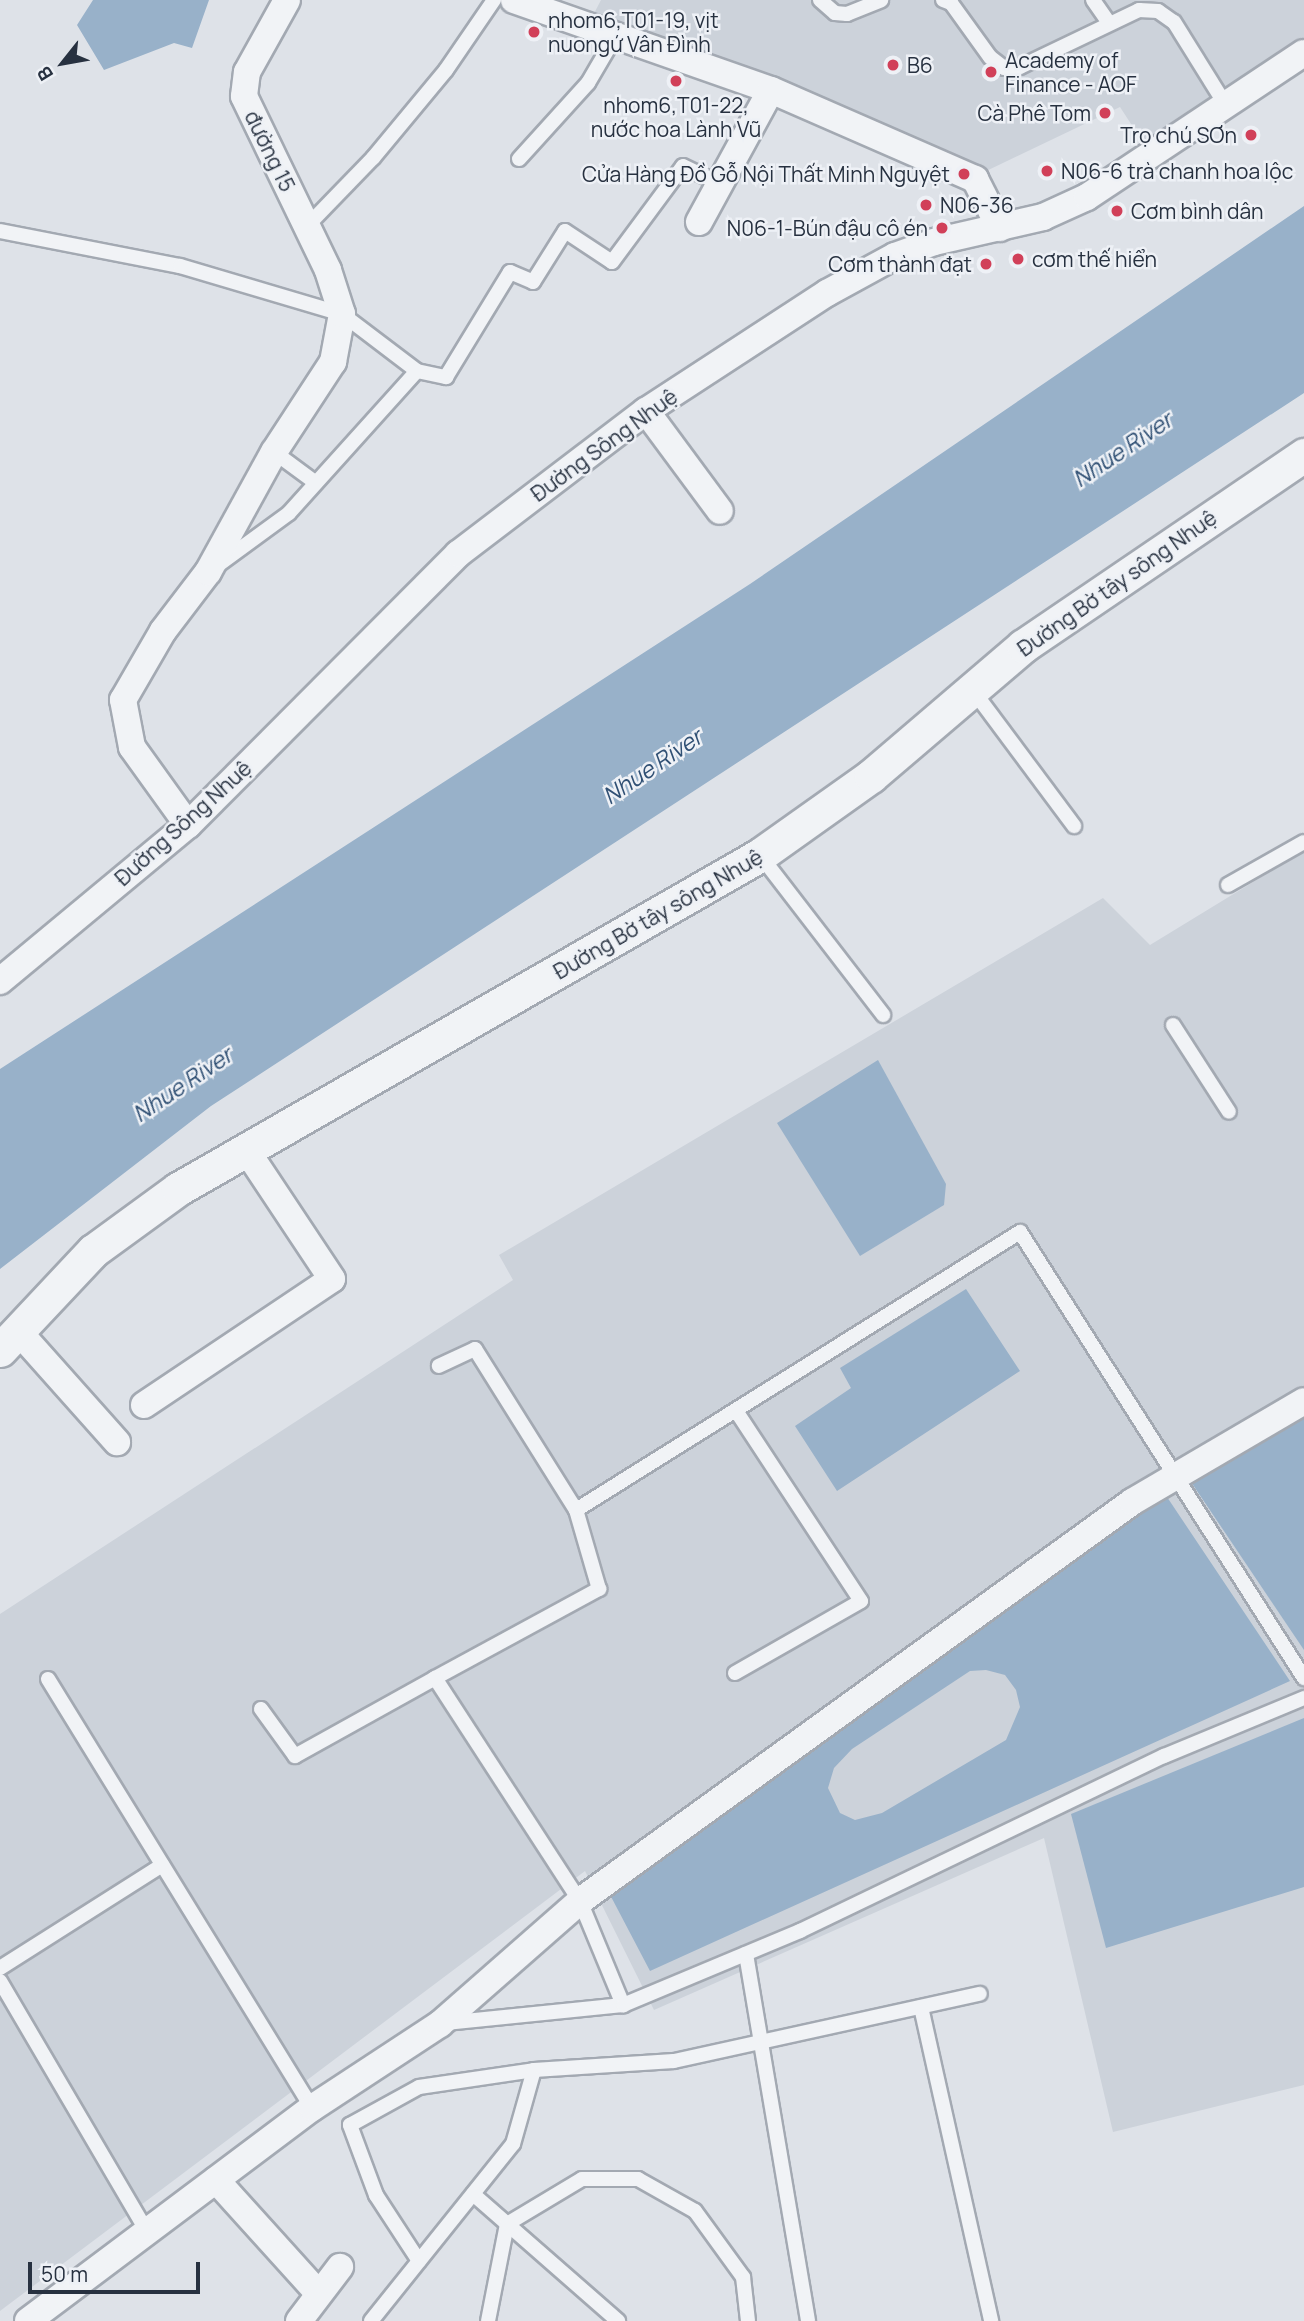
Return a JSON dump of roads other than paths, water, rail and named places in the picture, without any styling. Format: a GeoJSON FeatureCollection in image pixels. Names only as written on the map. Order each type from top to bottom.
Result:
{"type":"FeatureCollection","features":[{"type":"Feature","properties":{"kind":"street","name":"đường 15"},"geometry":{"type":"LineString","coordinates":[[287,0],[247,72],[244,96],[307,226],[342,314]]}},
{"type":"Feature","properties":{"kind":"street"},"geometry":{"type":"LineString","coordinates":[[514,0],[771,90],[975,179],[1000,228]]}},
{"type":"Feature","properties":{"kind":"street","name":"Đường Sông Nhuệ"},"geometry":{"type":"LineString","coordinates":[[0,981],[195,817],[458,554],[646,411],[827,293],[895,256],[934,242],[1043,217],[1087,197],[1304,53]]}},
{"type":"Feature","properties":{"kind":"street"},"geometry":{"type":"LineString","coordinates":[[699,222],[771,90]]}},
{"type":"Feature","properties":{"kind":"street"},"geometry":{"type":"LineString","coordinates":[[195,817],[132,747],[123,700],[163,631],[208,572],[274,452],[333,362],[342,314]]}},
{"type":"Feature","properties":{"kind":"street"},"geometry":{"type":"LineString","coordinates":[[646,411],[720,511]]}},
{"type":"Feature","properties":{"kind":"street","name":"Đường Bờ tây sông Nhuệ"},"geometry":{"type":"LineString","coordinates":[[9,1340],[93,1251],[178,1189],[247,1152],[760,855],[871,776],[1023,646],[1304,455]]}},
{"type":"Feature","properties":{"kind":"street"},"geometry":{"type":"LineString","coordinates":[[144,1405],[332,1279],[247,1152]]}},
{"type":"Feature","properties":{"kind":"street"},"geometry":{"type":"LineString","coordinates":[[9,1340],[117,1442]]}},
{"type":"Feature","properties":{"kind":"street"},"geometry":{"type":"LineString","coordinates":[[28,2321],[312,2108],[440,2024],[580,1901],[1120,1510],[1304,1401]]}},
{"type":"Feature","properties":{"kind":"street"},"geometry":{"type":"LineString","coordinates":[[216,2180],[318,2293]]}},
{"type":"Feature","properties":{"kind":"street"},"geometry":{"type":"LineString","coordinates":[[299,2321],[340,2267]]}},
{"type":"Feature","properties":{"kind":"lane"},"geometry":{"type":"LineString","coordinates":[[307,226],[373,158],[446,70],[494,0]]}},
{"type":"Feature","properties":{"kind":"lane"},"geometry":{"type":"LineString","coordinates":[[821,0],[835,13],[847,14],[880,0]]}},
{"type":"Feature","properties":{"kind":"lane"},"geometry":{"type":"LineString","coordinates":[[943,0],[951,3],[990,57],[1004,68],[1020,67],[1139,10],[1158,11],[1166,16],[1225,104]]}},
{"type":"Feature","properties":{"kind":"lane"},"geometry":{"type":"LineString","coordinates":[[1093,0],[1109,23]]}},
{"type":"Feature","properties":{"kind":"lane"},"geometry":{"type":"LineString","coordinates":[[519,159],[588,83],[616,35]]}},
{"type":"Feature","properties":{"kind":"lane"},"geometry":{"type":"LineString","coordinates":[[0,231],[180,266],[342,314],[416,371],[446,377],[510,272],[533,282],[565,231],[612,262],[682,166],[720,184]]}},
{"type":"Feature","properties":{"kind":"lane"},"geometry":{"type":"LineString","coordinates":[[208,572],[289,513],[416,371]]}},
{"type":"Feature","properties":{"kind":"lane"},"geometry":{"type":"LineString","coordinates":[[274,452],[316,483]]}},
{"type":"Feature","properties":{"kind":"lane"},"geometry":{"type":"LineString","coordinates":[[971,688],[1074,826]]}},
{"type":"Feature","properties":{"kind":"lane"},"geometry":{"type":"LineString","coordinates":[[1228,885],[1304,842]]}},
{"type":"Feature","properties":{"kind":"lane"},"geometry":{"type":"LineString","coordinates":[[760,855],[883,1015]]}},
{"type":"Feature","properties":{"kind":"lane"},"geometry":{"type":"LineString","coordinates":[[1172,1025],[1229,1112]]}},
{"type":"Feature","properties":{"kind":"lane"},"geometry":{"type":"LineString","coordinates":[[576,1510],[1020,1232],[1304,1678]]}},
{"type":"Feature","properties":{"kind":"lane"},"geometry":{"type":"LineString","coordinates":[[261,1709],[295,1756],[599,1589],[576,1510],[475,1349],[439,1366]]}},
{"type":"Feature","properties":{"kind":"lane"},"geometry":{"type":"LineString","coordinates":[[735,1673],[861,1601],[736,1411]]}},
{"type":"Feature","properties":{"kind":"lane"},"geometry":{"type":"LineString","coordinates":[[435,1678],[580,1901],[623,2005]]}},
{"type":"Feature","properties":{"kind":"lane"},"geometry":{"type":"LineString","coordinates":[[48,1679],[312,2108]]}},
{"type":"Feature","properties":{"kind":"lane"},"geometry":{"type":"LineString","coordinates":[[440,2024],[623,2005],[746,1954],[1164,1756],[1304,1698]]}},
{"type":"Feature","properties":{"kind":"lane"},"geometry":{"type":"LineString","coordinates":[[0,1968],[162,1865]]}},
{"type":"Feature","properties":{"kind":"lane"},"geometry":{"type":"LineString","coordinates":[[746,1954],[808,2321]]}},
{"type":"Feature","properties":{"kind":"lane"},"geometry":{"type":"LineString","coordinates":[[0,1981],[147,2232]]}},
{"type":"Feature","properties":{"kind":"lane"},"geometry":{"type":"LineString","coordinates":[[419,2261],[376,2195],[350,2125],[419,2087],[534,2070],[674,2062],[980,1994]]}},
{"type":"Feature","properties":{"kind":"lane"},"geometry":{"type":"LineString","coordinates":[[921,2007],[991,2321]]}},
{"type":"Feature","properties":{"kind":"lane"},"geometry":{"type":"LineString","coordinates":[[371,2321],[513,2144],[534,2070]]}},
{"type":"Feature","properties":{"kind":"lane"},"geometry":{"type":"LineString","coordinates":[[488,2321],[507,2224],[582,2179],[638,2179],[695,2211],[743,2277],[748,2321]]}},
{"type":"Feature","properties":{"kind":"lane"},"geometry":{"type":"LineString","coordinates":[[473,2194],[618,2321]]}},
{"type":"Feature","properties":{"kind":"water"},"geometry":{"type":"Polygon","coordinates":[[[93,0],[209,0],[192,48],[174,43],[104,70],[77,25],[93,0]]]}},
{"type":"Feature","properties":{"kind":"water","name":"Nhue River"},"geometry":{"type":"Polygon","coordinates":[[[1304,206],[1304,393],[211,1106],[0,1269],[0,1069],[750,584],[1304,206]]]}},
{"type":"Feature","properties":{"kind":"water"},"geometry":{"type":"Polygon","coordinates":[[[878,1060],[946,1184],[944,1205],[860,1256],[777,1123],[878,1060]]]}},
{"type":"Feature","properties":{"kind":"water"},"geometry":{"type":"Polygon","coordinates":[[[966,1289],[1020,1371],[837,1491],[795,1426],[851,1388],[840,1368],[966,1289]]]}},
{"type":"Feature","properties":{"kind":"water"},"geometry":{"type":"Polygon","coordinates":[[[1304,1416],[1304,1650],[1191,1482],[1304,1416]]]}},
{"type":"Feature","properties":{"kind":"water"},"geometry":{"type":"Polygon","coordinates":[[[1165,1494],[1290,1681],[650,1971],[607,1889],[1165,1494]],[[986,1670],[970,1671],[852,1749],[834,1768],[828,1788],[840,1813],[855,1820],[882,1813],[1006,1740],[1020,1707],[1016,1690],[1005,1675],[986,1670]]]}},
{"type":"Feature","properties":{"kind":"water"},"geometry":{"type":"Polygon","coordinates":[[[1304,1718],[1304,1887],[1106,1948],[1071,1814],[1304,1718]]]}},
{"type":"Feature","properties":{"kind":"place","name":"nhom6,T01-19, vịt nuongứ Vân Đình"},"geometry":{"type":"Point","coordinates":[534,32]}},
{"type":"Feature","properties":{"kind":"place","name":"B6"},"geometry":{"type":"Point","coordinates":[893,65]}},
{"type":"Feature","properties":{"kind":"place","name":"Academy of Finance - AOF"},"geometry":{"type":"Point","coordinates":[991,72]}},
{"type":"Feature","properties":{"kind":"place","name":"nhom6,T01-22, nước hoa Lành Vũ"},"geometry":{"type":"Point","coordinates":[676,81]}},
{"type":"Feature","properties":{"kind":"place","name":"Cà Phê Tom"},"geometry":{"type":"Point","coordinates":[1105,113]}},
{"type":"Feature","properties":{"kind":"place","name":"Trọ chú SƠn"},"geometry":{"type":"Point","coordinates":[1251,135]}},
{"type":"Feature","properties":{"kind":"place","name":"N06-6 trà chanh hoa lộc"},"geometry":{"type":"Point","coordinates":[1047,171]}},
{"type":"Feature","properties":{"kind":"place","name":"Cửa Hàng Đồ Gỗ Nội Thất Minh Nguyệt"},"geometry":{"type":"Point","coordinates":[964,174]}},
{"type":"Feature","properties":{"kind":"place","name":"N06-36"},"geometry":{"type":"Point","coordinates":[926,205]}},
{"type":"Feature","properties":{"kind":"place","name":"Cơm bình dân"},"geometry":{"type":"Point","coordinates":[1117,211]}},
{"type":"Feature","properties":{"kind":"place","name":"N06-1-Bún đậu cô én"},"geometry":{"type":"Point","coordinates":[942,228]}},
{"type":"Feature","properties":{"kind":"place","name":"cơm thế hiển"},"geometry":{"type":"Point","coordinates":[1018,259]}},
{"type":"Feature","properties":{"kind":"place","name":"Cơm thành đạt"},"geometry":{"type":"Point","coordinates":[986,264]}}]}
